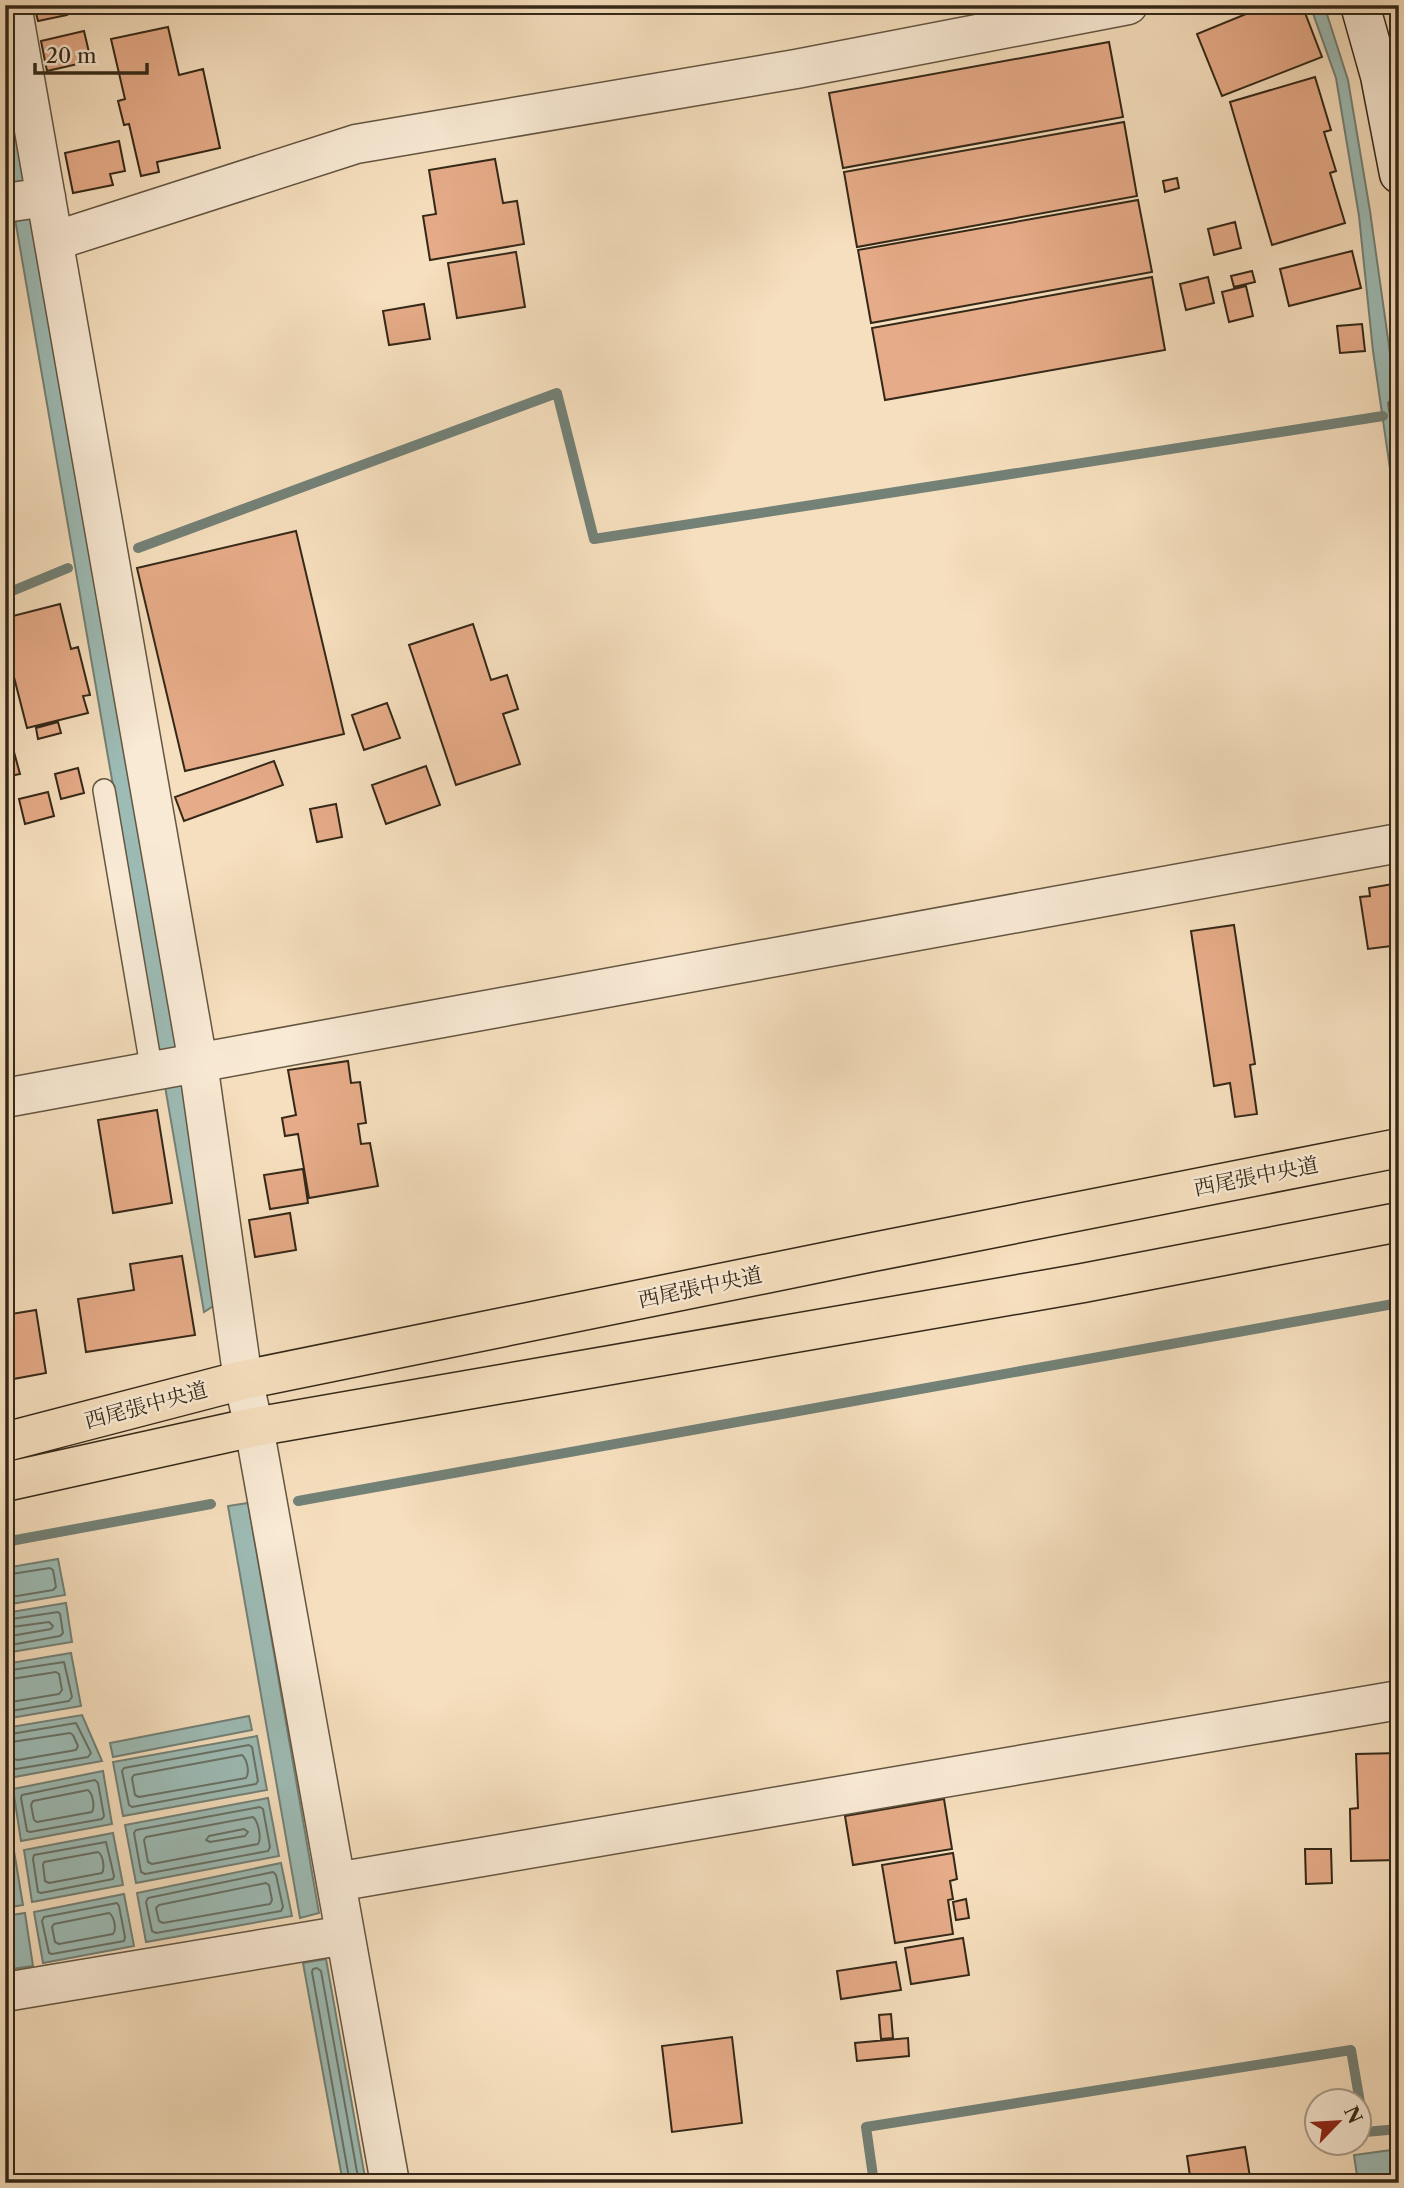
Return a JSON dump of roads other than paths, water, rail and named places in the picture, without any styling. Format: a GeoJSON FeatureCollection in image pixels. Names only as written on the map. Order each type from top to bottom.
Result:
{"type":"FeatureCollection","features":[{"type":"Feature","properties":{"kind":"main road","name":"西尾張中央道"},"geometry":{"type":"LineString","coordinates":[[5,1442],[243,1380],[1399,1148]]}},
{"type":"Feature","properties":{"kind":"main road","name":"西尾張中央道"},"geometry":{"type":"LineString","coordinates":[[5,1482],[254,1427],[1083,1283],[1399,1222]]}},
{"type":"Feature","properties":{"kind":"street"},"geometry":{"type":"LineString","coordinates":[[12,5],[28,199],[54,241],[174,1068],[254,1427],[390,2183]]}},
{"type":"Feature","properties":{"kind":"street"},"geometry":{"type":"LineString","coordinates":[[54,241],[356,144],[796,69],[1128,5]]}},
{"type":"Feature","properties":{"kind":"street"},"geometry":{"type":"LineString","coordinates":[[1360,5],[1380,76],[1399,174]]}},
{"type":"Feature","properties":{"kind":"street"},"geometry":{"type":"LineString","coordinates":[[5,1098],[1399,843]]}},
{"type":"Feature","properties":{"kind":"street"},"geometry":{"type":"LineString","coordinates":[[335,1882],[1399,1700]]}},
{"type":"Feature","properties":{"kind":"street"},"geometry":{"type":"LineString","coordinates":[[5,1992],[345,1936]]}},
{"type":"Feature","properties":{"kind":"lane"},"geometry":{"type":"LineString","coordinates":[[104,790],[174,1068]]}},
{"type":"Feature","properties":{"kind":"water"},"geometry":{"type":"Polygon","coordinates":[[[1310,5],[1324,5],[1348,80],[1370,211],[1399,417],[1399,531],[1373,351],[1359,216],[1336,78],[1310,5]]]}},
{"type":"Feature","properties":{"kind":"water"},"geometry":{"type":"Polygon","coordinates":[[[5,72],[183,1083],[218,1303],[204,1312],[5,161],[5,72]]]}},
{"type":"Feature","properties":{"kind":"water"},"geometry":{"type":"Polygon","coordinates":[[[248,1503],[319,1913],[300,1918],[228,1506],[248,1503]]]}},
{"type":"Feature","properties":{"kind":"water"},"geometry":{"type":"Polygon","coordinates":[[[58,1559],[65,1595],[5,1605],[5,1568],[58,1559]]]}},
{"type":"Feature","properties":{"kind":"water"},"geometry":{"type":"Polygon","coordinates":[[[66,1603],[72,1642],[5,1653],[5,1613],[66,1603]]]}},
{"type":"Feature","properties":{"kind":"water"},"geometry":{"type":"Polygon","coordinates":[[[71,1653],[81,1706],[5,1719],[5,1664],[71,1653]]]}},
{"type":"Feature","properties":{"kind":"water"},"geometry":{"type":"Polygon","coordinates":[[[82,1715],[102,1761],[9,1778],[5,1728],[82,1715]]]}},
{"type":"Feature","properties":{"kind":"water"},"geometry":{"type":"Polygon","coordinates":[[[249,1716],[252,1730],[113,1757],[110,1743],[249,1716]]]}},
{"type":"Feature","properties":{"kind":"water"},"geometry":{"type":"Polygon","coordinates":[[[257,1736],[267,1790],[123,1816],[113,1762],[257,1736]]]}},
{"type":"Feature","properties":{"kind":"water"},"geometry":{"type":"Polygon","coordinates":[[[103,1771],[112,1824],[21,1841],[13,1789],[103,1771]]]}},
{"type":"Feature","properties":{"kind":"water"},"geometry":{"type":"Polygon","coordinates":[[[268,1798],[279,1856],[136,1883],[125,1825],[268,1798]]]}},
{"type":"Feature","properties":{"kind":"water"},"geometry":{"type":"Polygon","coordinates":[[[113,1833],[123,1885],[32,1902],[24,1850],[113,1833]]]}},
{"type":"Feature","properties":{"kind":"water"},"geometry":{"type":"Polygon","coordinates":[[[14,1851],[23,1905],[5,1908],[5,1853],[14,1851]]]}},
{"type":"Feature","properties":{"kind":"water"},"geometry":{"type":"Polygon","coordinates":[[[281,1863],[292,1916],[146,1942],[137,1893],[281,1863]]]}},
{"type":"Feature","properties":{"kind":"water"},"geometry":{"type":"Polygon","coordinates":[[[124,1894],[134,1946],[43,1963],[34,1912],[124,1894]]]}},
{"type":"Feature","properties":{"kind":"water"},"geometry":{"type":"Polygon","coordinates":[[[25,1913],[33,1966],[5,1970],[5,1916],[25,1913]]]}},
{"type":"Feature","properties":{"kind":"water"},"geometry":{"type":"Polygon","coordinates":[[[326,1959],[366,2183],[343,2183],[303,1963],[326,1959]]]}},
{"type":"Feature","properties":{"kind":"water"},"geometry":{"type":"Polygon","coordinates":[[[1399,2149],[1399,2183],[1358,2183],[1354,2156],[1372,2156],[1372,2153],[1399,2149]]]}},
{"type":"Feature","properties":{"kind":"waterway"},"geometry":{"type":"LineString","coordinates":[[138,548],[557,393],[594,539],[1383,416]]}},
{"type":"Feature","properties":{"kind":"waterway"},"geometry":{"type":"LineString","coordinates":[[5,594],[68,568]]}},
{"type":"Feature","properties":{"kind":"waterway"},"geometry":{"type":"LineString","coordinates":[[298,1501],[1399,1303]]}},
{"type":"Feature","properties":{"kind":"waterway"},"geometry":{"type":"LineString","coordinates":[[5,1542],[211,1504]]}},
{"type":"Feature","properties":{"kind":"waterway"},"geometry":{"type":"LineString","coordinates":[[874,2183],[866,2127],[1351,2050],[1365,2132],[1399,2129]]}}]}
